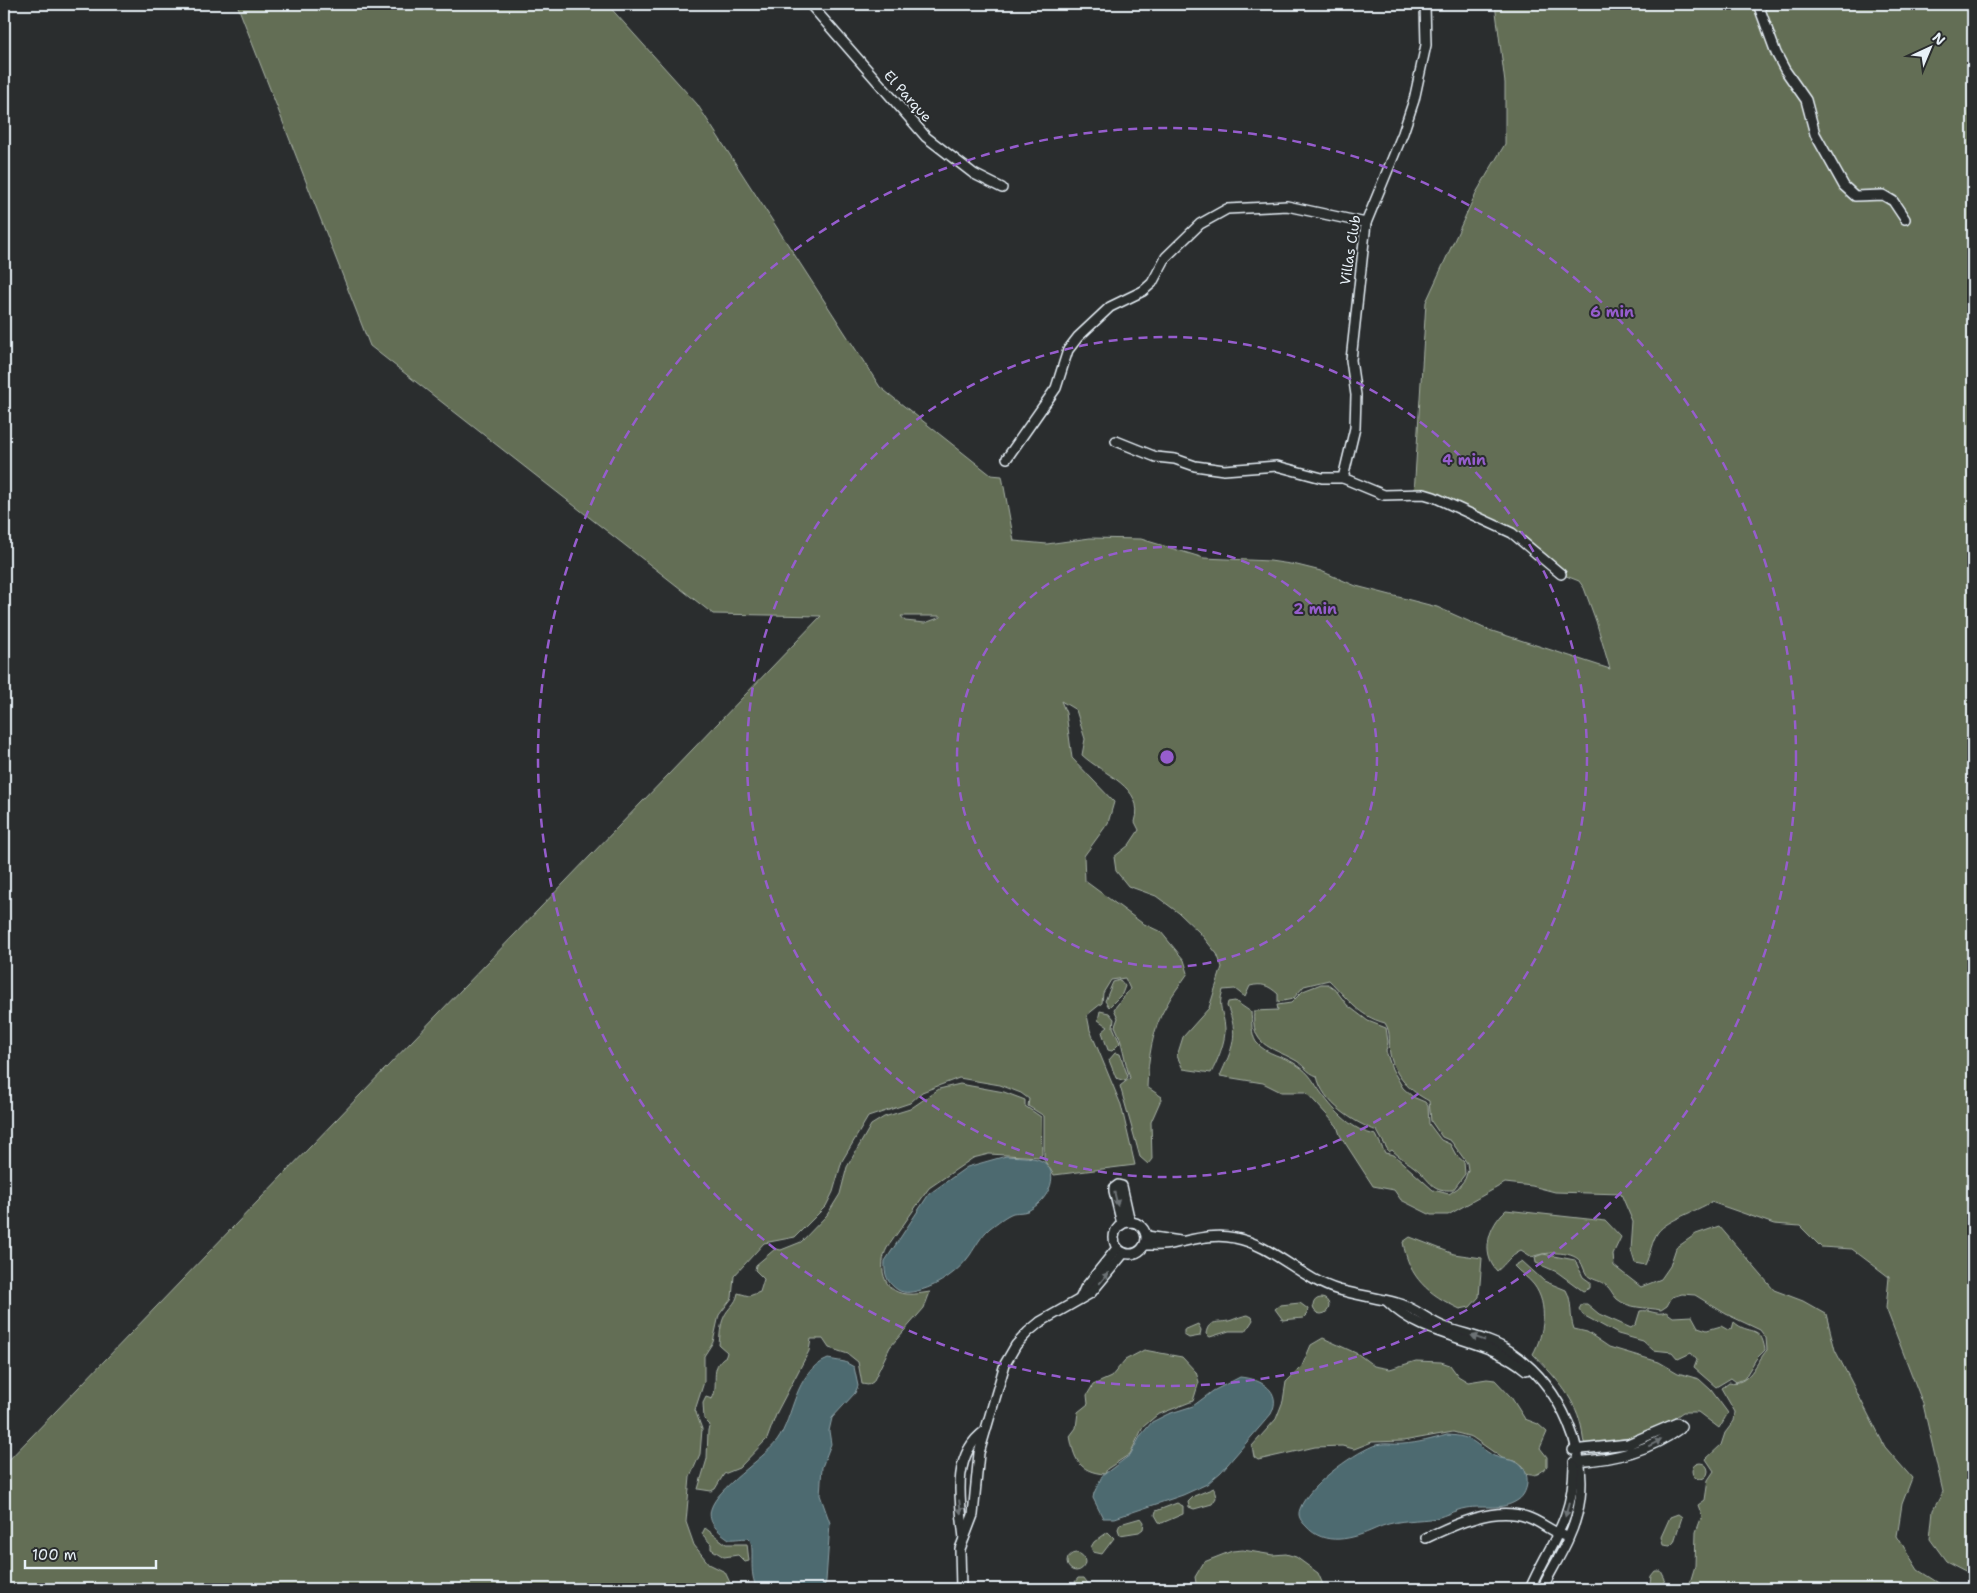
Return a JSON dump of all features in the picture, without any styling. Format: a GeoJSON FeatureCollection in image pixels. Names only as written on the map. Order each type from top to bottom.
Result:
{"type":"FeatureCollection","features":[{"type":"Feature","properties":{"kind":"street","name":"El Parque"},"geometry":{"type":"LineString","coordinates":[[810,4],[926,137],[974,174],[1002,188]]}},
{"type":"Feature","properties":{"kind":"street","name":"Villas Club"},"geometry":{"type":"LineString","coordinates":[[1344,478],[1356,428],[1356,395],[1351,360],[1366,223],[1403,134],[1414,100],[1426,45],[1425,4]]}},
{"type":"Feature","properties":{"kind":"street"},"geometry":{"type":"LineString","coordinates":[[1758,4],[1776,53],[1785,70],[1806,100],[1815,134],[1844,186],[1855,196],[1883,195],[1893,201],[1906,219]]}},
{"type":"Feature","properties":{"kind":"street"},"geometry":{"type":"LineString","coordinates":[[1007,458],[1056,388],[1068,350],[1078,337],[1110,308],[1143,291],[1152,283],[1166,257],[1200,224],[1227,209],[1287,206],[1366,223]]}},
{"type":"Feature","properties":{"kind":"street"},"geometry":{"type":"LineString","coordinates":[[1116,441],[1156,457],[1224,470],[1277,466],[1322,478],[1344,478],[1384,495],[1424,494],[1497,525],[1518,537],[1561,574]]}},
{"type":"Feature","properties":{"kind":"street"},"geometry":{"type":"LineString","coordinates":[[1121,1250],[1114,1236],[1126,1223],[1141,1226],[1146,1241]]}},
{"type":"Feature","properties":{"kind":"street"},"geometry":{"type":"LineString","coordinates":[[1121,1250],[1134,1253],[1146,1241],[1180,1241],[1213,1236],[1242,1239],[1255,1244],[1297,1271],[1325,1285],[1388,1302],[1395,1309],[1432,1331],[1495,1353],[1524,1369],[1545,1391],[1559,1410],[1568,1431],[1574,1450],[1580,1500],[1570,1537],[1542,1589]]}},
{"type":"Feature","properties":{"kind":"street"},"geometry":{"type":"LineString","coordinates":[[961,1589],[959,1560],[964,1538],[973,1515],[984,1431],[1002,1371],[1016,1345],[1040,1322],[1080,1299],[1085,1288],[1121,1250]]}},
{"type":"Feature","properties":{"kind":"street"},"geometry":{"type":"LineString","coordinates":[[1574,1450],[1629,1448],[1653,1445],[1681,1426],[1677,1423],[1629,1448],[1607,1458],[1576,1462]]}},
{"type":"Feature","properties":{"kind":"street"},"geometry":{"type":"LineString","coordinates":[[964,1538],[960,1483],[961,1468],[976,1438],[984,1431]]}},
{"type":"Feature","properties":{"kind":"street"},"geometry":{"type":"LineString","coordinates":[[1530,1589],[1559,1534],[1571,1498],[1576,1462]]}},
{"type":"Feature","properties":{"kind":"street"},"geometry":{"type":"LineString","coordinates":[[960,1483],[976,1483]]}},
{"type":"Feature","properties":{"kind":"street"},"geometry":{"type":"LineString","coordinates":[[1426,1538],[1457,1524],[1504,1514],[1529,1517],[1559,1534],[1570,1537]]}},
{"type":"Feature","properties":{"kind":"green space"},"geometry":{"type":"Polygon","coordinates":[[[237,4],[607,4],[697,104],[880,387],[991,475],[1002,476],[1014,541],[1047,544],[1090,538],[1141,539],[1204,558],[1270,561],[1297,565],[1321,571],[1356,586],[1437,607],[1486,629],[1610,669],[1596,621],[1584,588],[1579,581],[1561,574],[1529,547],[1463,511],[1414,494],[1426,302],[1476,193],[1505,144],[1505,83],[1495,4],[1973,4],[1973,1575],[1946,1561],[1930,1539],[1933,1510],[1943,1492],[1923,1404],[1886,1308],[1889,1277],[1852,1249],[1821,1247],[1800,1226],[1774,1224],[1711,1202],[1662,1228],[1654,1239],[1645,1265],[1635,1263],[1631,1250],[1633,1222],[1621,1194],[1555,1192],[1532,1186],[1505,1183],[1448,1215],[1431,1215],[1401,1200],[1394,1190],[1373,1186],[1340,1135],[1337,1126],[1306,1092],[1281,1092],[1263,1083],[1220,1076],[1231,1050],[1234,1034],[1227,1006],[1228,1002],[1235,1001],[1251,1012],[1252,1031],[1256,1042],[1270,1053],[1302,1068],[1327,1101],[1345,1120],[1368,1133],[1376,1135],[1385,1153],[1394,1155],[1433,1190],[1449,1194],[1458,1188],[1465,1179],[1468,1170],[1467,1163],[1451,1141],[1442,1137],[1431,1121],[1429,1101],[1410,1088],[1396,1070],[1390,1054],[1389,1034],[1385,1023],[1360,1011],[1329,980],[1304,986],[1293,999],[1278,1002],[1278,994],[1265,986],[1250,986],[1245,997],[1235,989],[1223,990],[1221,1006],[1225,1033],[1221,1051],[1211,1073],[1183,1069],[1177,1056],[1183,1037],[1209,1008],[1222,967],[1217,954],[1200,933],[1179,913],[1156,896],[1128,886],[1116,871],[1114,857],[1129,845],[1139,830],[1135,822],[1137,810],[1134,799],[1120,782],[1082,755],[1085,739],[1076,710],[1061,701],[1066,713],[1072,758],[1114,802],[1108,823],[1084,856],[1085,881],[1142,923],[1161,932],[1184,960],[1188,973],[1161,1015],[1152,1045],[1147,1087],[1162,1097],[1151,1122],[1152,1159],[1148,1164],[1140,1157],[1120,1086],[1130,1078],[1115,1026],[1118,1018],[1114,1009],[1130,989],[1125,978],[1111,980],[1103,993],[1102,1003],[1087,1015],[1090,1030],[1121,1105],[1135,1165],[1054,1175],[1044,1160],[1044,1116],[1028,1106],[1029,1099],[1021,1093],[1000,1085],[959,1078],[922,1092],[910,1103],[868,1117],[842,1161],[833,1192],[826,1206],[795,1237],[764,1243],[734,1276],[732,1298],[719,1315],[713,1342],[704,1356],[704,1382],[695,1410],[702,1429],[700,1454],[690,1477],[686,1522],[694,1545],[709,1564],[725,1572],[733,1589],[4,1589],[4,1465],[821,616],[713,614],[370,346],[237,4]],[[901,616],[905,621],[925,623],[941,616],[901,616]]]}},
{"type":"Feature","properties":{"kind":"green space"},"geometry":{"type":"Polygon","coordinates":[[[1120,980],[1125,986],[1122,994],[1109,1007],[1105,1001],[1113,982],[1120,980]]]}},
{"type":"Feature","properties":{"kind":"green space"},"geometry":{"type":"Polygon","coordinates":[[[1321,984],[1328,984],[1335,989],[1347,1005],[1368,1021],[1386,1028],[1388,1042],[1386,1051],[1392,1069],[1403,1088],[1413,1097],[1425,1102],[1428,1106],[1429,1124],[1441,1140],[1450,1144],[1456,1155],[1464,1162],[1465,1174],[1453,1190],[1437,1188],[1417,1169],[1392,1150],[1389,1152],[1377,1131],[1359,1123],[1332,1103],[1320,1086],[1317,1076],[1310,1073],[1295,1060],[1270,1048],[1259,1038],[1255,1031],[1254,1011],[1278,1010],[1277,1005],[1291,1003],[1303,991],[1321,984]]]}},
{"type":"Feature","properties":{"kind":"green space"},"geometry":{"type":"Polygon","coordinates":[[[1100,1011],[1109,1013],[1114,1019],[1113,1027],[1120,1043],[1112,1051],[1108,1050],[1102,1032],[1108,1027],[1098,1020],[1100,1011]]]}},
{"type":"Feature","properties":{"kind":"green space"},"geometry":{"type":"Polygon","coordinates":[[[1115,1053],[1120,1054],[1128,1077],[1125,1081],[1116,1078],[1109,1060],[1115,1053]]]}},
{"type":"Feature","properties":{"kind":"green space"},"geometry":{"type":"Polygon","coordinates":[[[960,1084],[1004,1092],[1025,1100],[1025,1106],[1041,1117],[1042,1154],[1040,1157],[989,1154],[973,1158],[929,1188],[887,1248],[884,1255],[883,1269],[887,1283],[898,1292],[912,1294],[930,1292],[924,1308],[890,1347],[873,1382],[868,1385],[862,1384],[858,1362],[848,1354],[829,1348],[823,1339],[811,1339],[809,1351],[777,1412],[767,1439],[739,1468],[724,1474],[715,1489],[711,1491],[698,1489],[707,1459],[708,1430],[710,1425],[704,1419],[703,1403],[706,1397],[712,1399],[717,1365],[726,1356],[727,1352],[719,1345],[722,1323],[736,1300],[738,1293],[749,1296],[760,1292],[764,1279],[755,1270],[756,1265],[775,1249],[781,1250],[801,1242],[827,1215],[840,1194],[847,1167],[871,1125],[884,1117],[910,1109],[939,1089],[960,1084]]]}},
{"type":"Feature","properties":{"kind":"green space"},"geometry":{"type":"Polygon","coordinates":[[[1506,1210],[1606,1221],[1621,1237],[1613,1254],[1614,1266],[1641,1287],[1661,1279],[1670,1266],[1676,1248],[1696,1234],[1719,1226],[1774,1290],[1803,1301],[1826,1314],[1835,1350],[1885,1447],[1912,1478],[1902,1504],[1897,1536],[1918,1570],[1948,1589],[1688,1589],[1695,1566],[1696,1532],[1702,1516],[1698,1505],[1705,1500],[1708,1480],[1714,1471],[1706,1459],[1721,1445],[1725,1433],[1734,1421],[1735,1412],[1721,1388],[1729,1382],[1736,1383],[1747,1377],[1767,1350],[1766,1338],[1760,1330],[1726,1314],[1695,1295],[1682,1294],[1672,1297],[1667,1306],[1661,1310],[1627,1305],[1617,1299],[1606,1285],[1587,1275],[1580,1261],[1570,1255],[1550,1253],[1532,1257],[1521,1250],[1514,1254],[1497,1271],[1489,1256],[1489,1239],[1495,1223],[1506,1210]]]}},
{"type":"Feature","properties":{"kind":"green space"},"geometry":{"type":"Polygon","coordinates":[[[1410,1237],[1454,1254],[1482,1258],[1479,1297],[1470,1307],[1460,1309],[1438,1297],[1429,1291],[1415,1275],[1406,1255],[1403,1242],[1410,1237]]]}},
{"type":"Feature","properties":{"kind":"green space"},"geometry":{"type":"Polygon","coordinates":[[[1543,1254],[1575,1260],[1583,1277],[1590,1282],[1590,1288],[1583,1291],[1557,1272],[1536,1263],[1535,1257],[1543,1254]]]}},
{"type":"Feature","properties":{"kind":"green space"},"geometry":{"type":"Polygon","coordinates":[[[1522,1261],[1544,1281],[1566,1290],[1570,1299],[1574,1329],[1587,1332],[1609,1347],[1659,1362],[1678,1373],[1699,1379],[1711,1390],[1728,1413],[1719,1428],[1698,1412],[1683,1412],[1660,1428],[1641,1436],[1585,1445],[1578,1414],[1568,1395],[1533,1354],[1542,1329],[1542,1301],[1530,1280],[1514,1266],[1522,1261]]]}},
{"type":"Feature","properties":{"kind":"green space"},"geometry":{"type":"Polygon","coordinates":[[[1321,1298],[1327,1300],[1329,1306],[1327,1312],[1321,1314],[1315,1312],[1313,1306],[1315,1300],[1321,1298]]]}},
{"type":"Feature","properties":{"kind":"green space"},"geometry":{"type":"Polygon","coordinates":[[[1300,1303],[1308,1309],[1307,1314],[1303,1318],[1283,1320],[1275,1309],[1280,1305],[1300,1303]]]}},
{"type":"Feature","properties":{"kind":"green space"},"geometry":{"type":"Polygon","coordinates":[[[1582,1304],[1587,1304],[1599,1314],[1631,1328],[1636,1324],[1640,1311],[1666,1312],[1673,1317],[1692,1316],[1698,1327],[1707,1330],[1721,1326],[1728,1330],[1732,1329],[1734,1322],[1761,1336],[1765,1350],[1756,1359],[1744,1379],[1736,1382],[1731,1378],[1716,1387],[1694,1368],[1697,1360],[1691,1353],[1678,1359],[1672,1352],[1653,1350],[1643,1341],[1618,1334],[1583,1315],[1579,1309],[1582,1304]]]}},
{"type":"Feature","properties":{"kind":"green space"},"geometry":{"type":"Polygon","coordinates":[[[1248,1315],[1253,1320],[1246,1331],[1229,1331],[1210,1337],[1206,1334],[1209,1326],[1216,1322],[1228,1321],[1248,1315]]]}},
{"type":"Feature","properties":{"kind":"green space"},"geometry":{"type":"Polygon","coordinates":[[[1198,1324],[1201,1330],[1200,1336],[1189,1338],[1184,1335],[1184,1330],[1198,1324]]]}},
{"type":"Feature","properties":{"kind":"green space"},"geometry":{"type":"Polygon","coordinates":[[[1323,1338],[1358,1354],[1374,1366],[1390,1369],[1416,1361],[1441,1362],[1450,1365],[1458,1376],[1468,1382],[1487,1379],[1495,1380],[1511,1397],[1525,1419],[1538,1424],[1547,1432],[1540,1448],[1547,1457],[1547,1466],[1538,1474],[1526,1474],[1523,1466],[1518,1462],[1502,1458],[1472,1437],[1453,1432],[1403,1441],[1372,1442],[1354,1449],[1342,1446],[1315,1447],[1258,1460],[1254,1457],[1252,1446],[1276,1419],[1283,1401],[1286,1382],[1302,1366],[1311,1345],[1323,1338]]]}},
{"type":"Feature","properties":{"kind":"green space"},"geometry":{"type":"Polygon","coordinates":[[[1144,1350],[1182,1357],[1196,1372],[1199,1382],[1193,1401],[1157,1415],[1143,1427],[1130,1454],[1107,1469],[1105,1474],[1096,1473],[1083,1467],[1073,1451],[1070,1436],[1076,1428],[1078,1412],[1088,1404],[1087,1395],[1093,1385],[1111,1377],[1125,1360],[1144,1350]]]}},
{"type":"Feature","properties":{"kind":"green space"},"geometry":{"type":"Polygon","coordinates":[[[1697,1463],[1703,1463],[1708,1468],[1706,1477],[1697,1479],[1692,1474],[1692,1468],[1697,1463]]]}},
{"type":"Feature","properties":{"kind":"green space"},"geometry":{"type":"Polygon","coordinates":[[[1214,1488],[1216,1498],[1212,1504],[1194,1509],[1189,1507],[1188,1502],[1194,1496],[1214,1488]]]}},
{"type":"Feature","properties":{"kind":"green space"},"geometry":{"type":"Polygon","coordinates":[[[1177,1503],[1183,1506],[1183,1514],[1162,1523],[1159,1522],[1155,1515],[1156,1511],[1177,1503]]]}},
{"type":"Feature","properties":{"kind":"green space"},"geometry":{"type":"Polygon","coordinates":[[[1678,1514],[1682,1517],[1674,1542],[1670,1546],[1663,1545],[1661,1537],[1670,1517],[1678,1514]]]}},
{"type":"Feature","properties":{"kind":"green space"},"geometry":{"type":"Polygon","coordinates":[[[1141,1518],[1144,1522],[1143,1529],[1139,1532],[1120,1535],[1118,1529],[1120,1524],[1141,1518]]]}},
{"type":"Feature","properties":{"kind":"green space"},"geometry":{"type":"Polygon","coordinates":[[[705,1528],[726,1544],[747,1544],[749,1561],[745,1562],[738,1555],[724,1557],[711,1549],[711,1544],[702,1534],[705,1528]]]}},
{"type":"Feature","properties":{"kind":"green space"},"geometry":{"type":"Polygon","coordinates":[[[1108,1532],[1114,1538],[1102,1554],[1093,1552],[1091,1547],[1094,1542],[1108,1532]]]}},
{"type":"Feature","properties":{"kind":"green space"},"geometry":{"type":"Polygon","coordinates":[[[1243,1550],[1273,1555],[1286,1554],[1296,1557],[1318,1573],[1325,1589],[1197,1589],[1195,1577],[1204,1562],[1232,1551],[1243,1550]]]}},
{"type":"Feature","properties":{"kind":"green space"},"geometry":{"type":"Polygon","coordinates":[[[1076,1553],[1082,1556],[1085,1562],[1082,1568],[1076,1571],[1070,1568],[1067,1562],[1070,1556],[1076,1553]]]}},
{"type":"Feature","properties":{"kind":"green space"},"geometry":{"type":"Polygon","coordinates":[[[1655,1571],[1661,1571],[1665,1579],[1661,1589],[1649,1589],[1651,1576],[1655,1571]]]}},
{"type":"Feature","properties":{"kind":"green space"},"geometry":{"type":"Polygon","coordinates":[[[1078,1578],[1084,1578],[1092,1589],[1078,1589],[1075,1582],[1078,1578]]]}},
{"type":"Feature","properties":{"kind":"water"},"geometry":{"type":"Polygon","coordinates":[[[1006,1156],[1027,1157],[1040,1160],[1047,1165],[1051,1171],[1052,1178],[1043,1199],[1029,1210],[1010,1214],[990,1228],[965,1261],[942,1281],[928,1288],[912,1292],[903,1292],[894,1287],[887,1278],[885,1261],[929,1194],[967,1167],[1006,1156]]]}},
{"type":"Feature","properties":{"kind":"water"},"geometry":{"type":"Polygon","coordinates":[[[828,1359],[845,1362],[854,1367],[858,1386],[855,1393],[832,1418],[829,1431],[831,1444],[822,1467],[820,1495],[830,1523],[826,1581],[823,1589],[758,1589],[753,1576],[751,1542],[747,1538],[729,1539],[721,1533],[712,1523],[711,1509],[722,1492],[777,1441],[788,1420],[801,1385],[816,1366],[828,1359]]]}},
{"type":"Feature","properties":{"kind":"water"},"geometry":{"type":"Polygon","coordinates":[[[1240,1377],[1255,1380],[1268,1388],[1274,1399],[1274,1406],[1271,1414],[1221,1472],[1207,1484],[1183,1495],[1115,1518],[1103,1518],[1093,1498],[1102,1476],[1130,1455],[1141,1435],[1152,1422],[1168,1414],[1193,1406],[1213,1391],[1240,1377]]]}},
{"type":"Feature","properties":{"kind":"water"},"geometry":{"type":"Polygon","coordinates":[[[1447,1435],[1469,1439],[1494,1456],[1521,1465],[1527,1480],[1527,1486],[1522,1496],[1518,1500],[1506,1505],[1466,1508],[1444,1516],[1402,1521],[1382,1526],[1357,1536],[1339,1539],[1321,1537],[1313,1533],[1301,1520],[1299,1516],[1300,1509],[1312,1491],[1331,1472],[1353,1456],[1377,1445],[1414,1443],[1447,1435]]]}}]}
